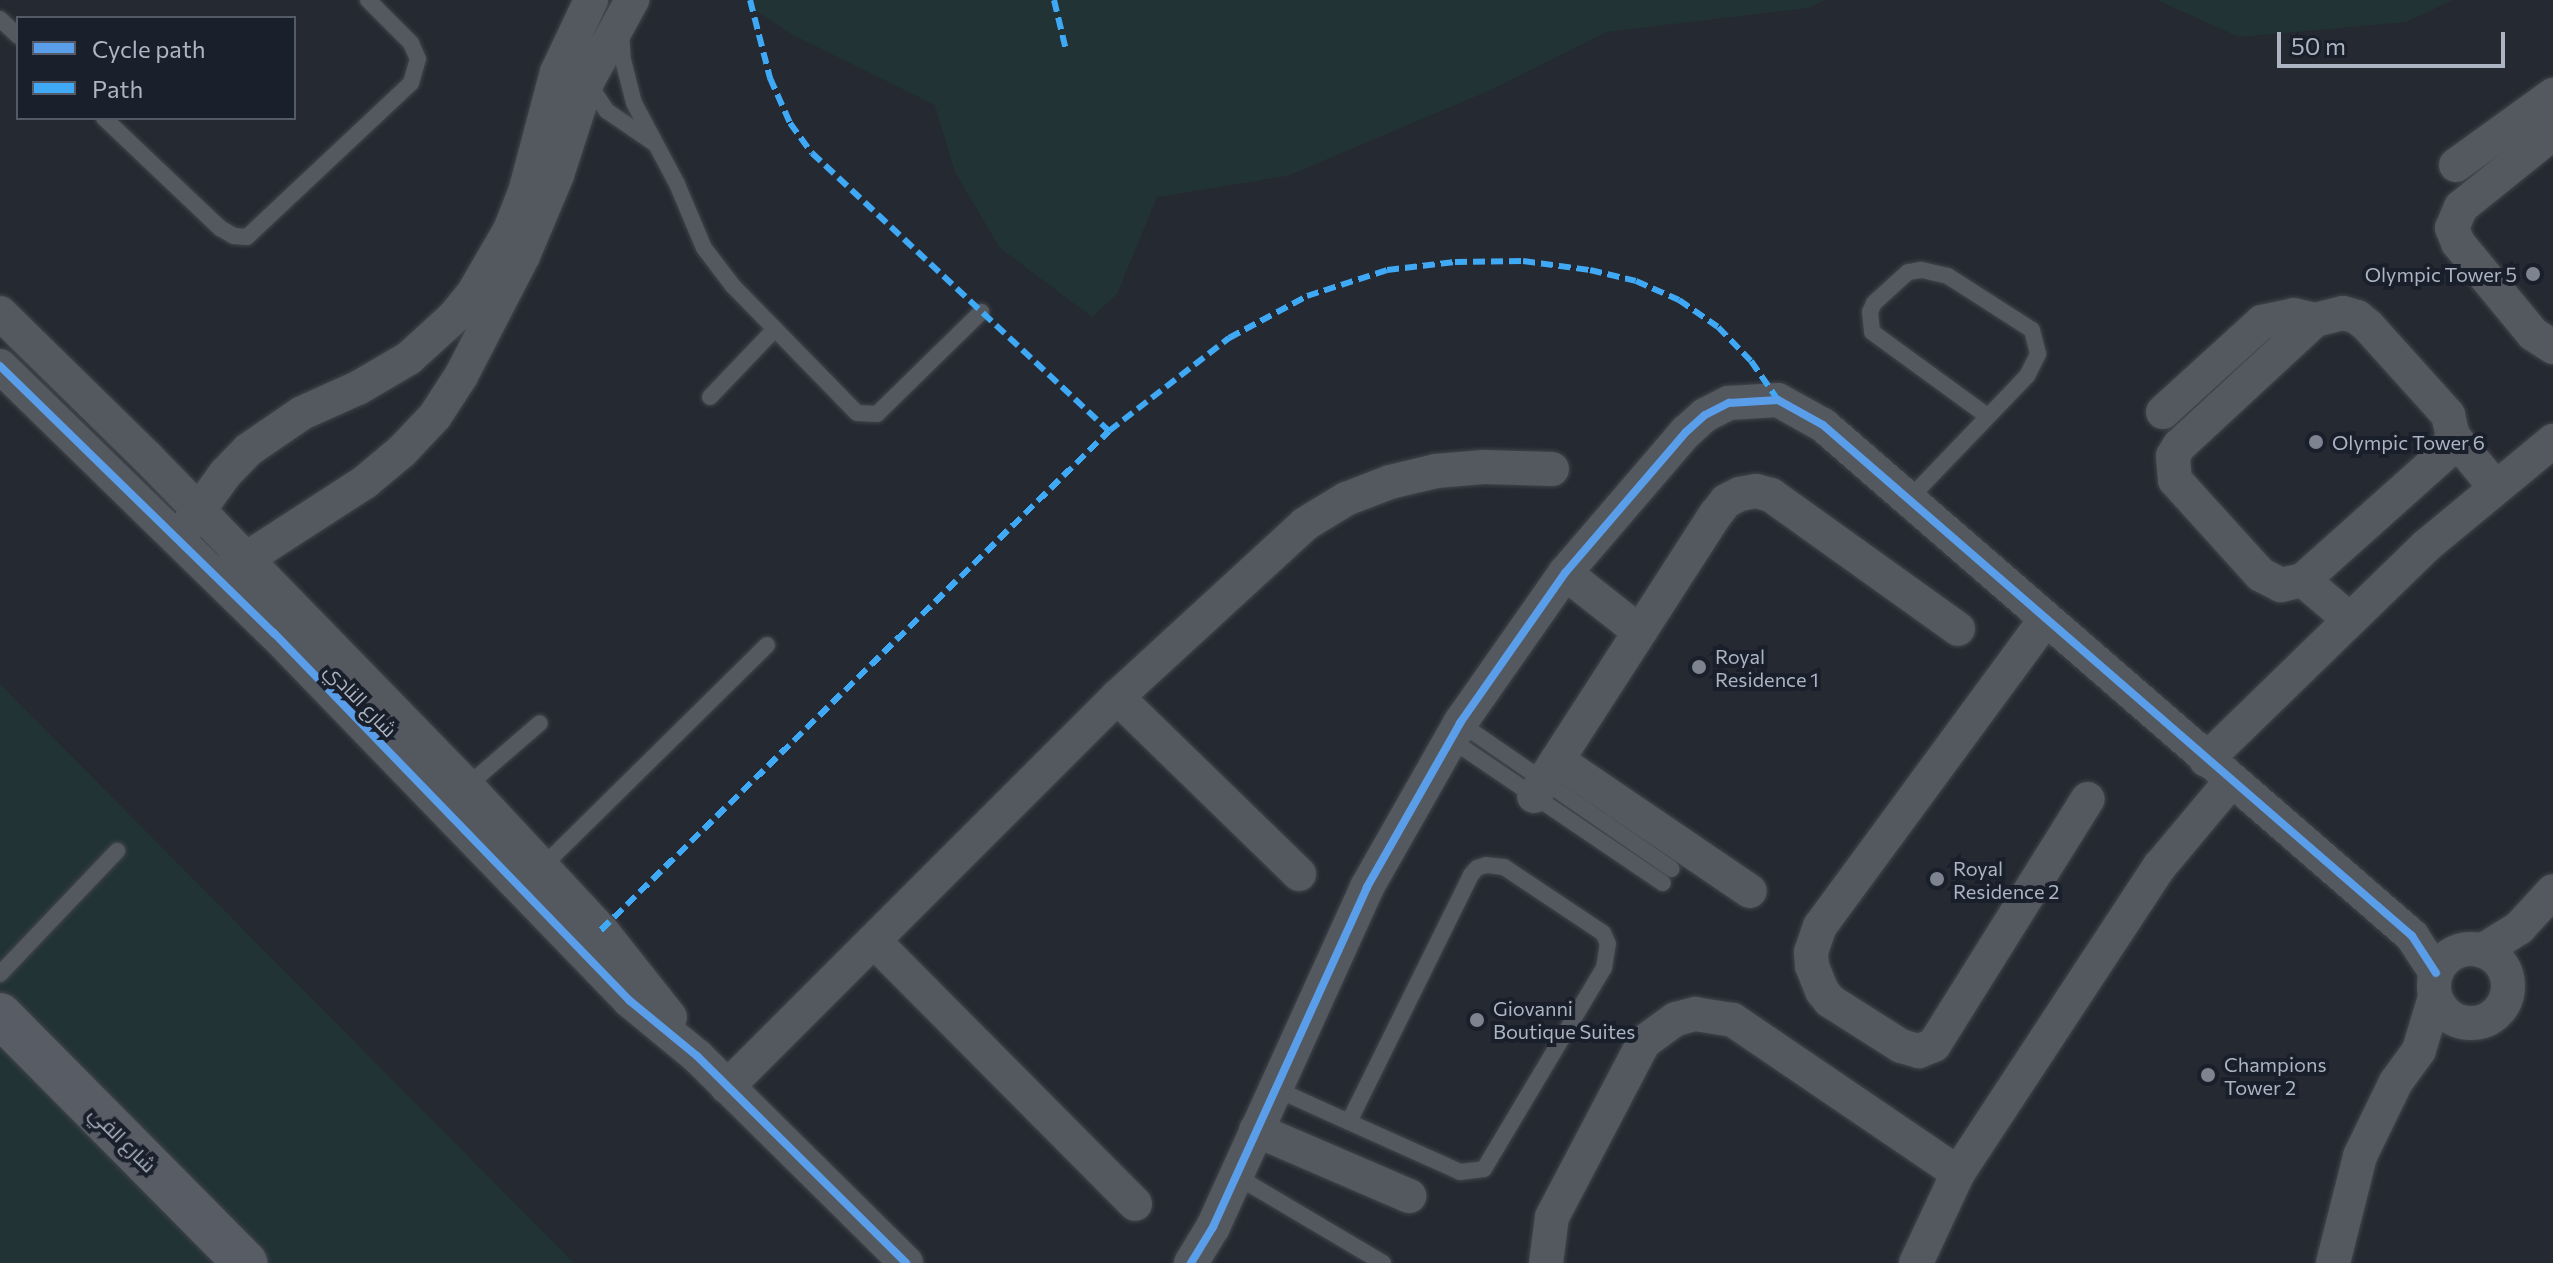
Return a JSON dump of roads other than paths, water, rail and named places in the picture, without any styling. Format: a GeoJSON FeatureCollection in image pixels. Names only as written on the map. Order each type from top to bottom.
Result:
{"type":"FeatureCollection","features":[{"type":"Feature","properties":{"kind":"street"},"geometry":{"type":"LineString","coordinates":[[178,541],[198,509],[248,450],[302,413],[358,388],[409,358],[432,340],[474,292],[510,230],[525,192],[544,112],[573,31],[591,0]]}},
{"type":"Feature","properties":{"kind":"street"},"geometry":{"type":"LineString","coordinates":[[215,579],[365,482],[402,451],[435,416],[461,376],[523,256],[557,175],[587,82],[627,8]]}},
{"type":"Feature","properties":{"kind":"street"},"geometry":{"type":"LineString","coordinates":[[2456,165],[2553,95]]}},
{"type":"Feature","properties":{"kind":"street"},"geometry":{"type":"LineString","coordinates":[[2553,133],[2461,207],[2452,228],[2458,243],[2533,334],[2553,347]]}},
{"type":"Feature","properties":{"kind":"street","name":"شارع النادي"},"geometry":{"type":"LineString","coordinates":[[0,313],[198,509],[467,786],[635,971],[697,1056]]}},
{"type":"Feature","properties":{"kind":"street"},"geometry":{"type":"LineString","coordinates":[[2163,412],[2262,322],[2294,315],[2315,320],[2343,313],[2357,317],[2368,326],[2448,415],[2453,436],[2495,487]]}},
{"type":"Feature","properties":{"kind":"street"},"geometry":{"type":"LineString","coordinates":[[2315,320],[2179,446],[2172,468],[2175,480],[2261,575],[2281,585],[2303,580],[2444,454],[2453,436]]}},
{"type":"Feature","properties":{"kind":"street","name":"شارع النادي"},"geometry":{"type":"LineString","coordinates":[[0,366],[215,579],[274,633],[630,1001],[697,1056]]}},
{"type":"Feature","properties":{"kind":"street"},"geometry":{"type":"LineString","coordinates":[[1191,1263],[1236,1176],[1367,887],[1455,731],[1565,573],[1686,432],[1705,415],[1729,403],[1778,400],[1803,410],[2412,936],[2463,969],[2507,995],[2494,1016],[2472,1024],[2460,1022],[2440,1008],[2463,969],[2519,928],[2553,891]]}},
{"type":"Feature","properties":{"kind":"street"},"geometry":{"type":"LineString","coordinates":[[1916,1263],[1958,1173],[2160,866],[2218,770],[2349,619],[2495,487],[2553,441]]}},
{"type":"Feature","properties":{"kind":"street"},"geometry":{"type":"LineString","coordinates":[[727,1087],[1117,697],[1305,524],[1346,499],[1390,482],[1436,471],[1484,467],[1552,469]]}},
{"type":"Feature","properties":{"kind":"street"},"geometry":{"type":"LineString","coordinates":[[1750,891],[1545,779],[1726,501],[1756,491],[1771,495],[1958,629]]}},
{"type":"Feature","properties":{"kind":"street"},"geometry":{"type":"LineString","coordinates":[[1565,573],[1640,632]]}},
{"type":"Feature","properties":{"kind":"street"},"geometry":{"type":"LineString","coordinates":[[2303,580],[2349,619]]}},
{"type":"Feature","properties":{"kind":"street"},"geometry":{"type":"LineString","coordinates":[[2045,620],[1820,926],[1811,952],[1815,979],[1822,991],[1830,1001],[1901,1046],[1919,1051],[1934,1045],[2088,799]]}},
{"type":"Feature","properties":{"kind":"street"},"geometry":{"type":"LineString","coordinates":[[1117,697],[1299,874]]}},
{"type":"Feature","properties":{"kind":"street"},"geometry":{"type":"LineString","coordinates":[[875,942],[1135,1204]]}},
{"type":"Feature","properties":{"kind":"street"},"geometry":{"type":"LineString","coordinates":[[2333,1263],[2360,1156],[2389,1094],[2419,1050],[2463,969]]}},
{"type":"Feature","properties":{"kind":"street"},"geometry":{"type":"LineString","coordinates":[[1546,1263],[1545,1244],[1552,1217],[1644,1042],[1676,1019],[1695,1014],[1733,1020],[1958,1173]]}},
{"type":"Feature","properties":{"kind":"street","name":"شارع الفي"},"geometry":{"type":"LineString","coordinates":[[0,1015],[245,1263]]}},
{"type":"Feature","properties":{"kind":"street"},"geometry":{"type":"LineString","coordinates":[[2419,1050],[2460,1022]]}},
{"type":"Feature","properties":{"kind":"street"},"geometry":{"type":"LineString","coordinates":[[697,1056],[906,1263]]}},
{"type":"Feature","properties":{"kind":"street"},"geometry":{"type":"LineString","coordinates":[[1256,1130],[1409,1196]]}},
{"type":"Feature","properties":{"kind":"lane"},"geometry":{"type":"LineString","coordinates":[[106,120],[220,228],[234,236],[247,237],[411,83],[418,59],[411,43],[368,0]]}},
{"type":"Feature","properties":{"kind":"lane"},"geometry":{"type":"LineString","coordinates":[[627,8],[627,81],[704,248],[717,268],[857,413],[870,416],[884,408],[981,312]]}},
{"type":"Feature","properties":{"kind":"lane"},"geometry":{"type":"LineString","coordinates":[[0,19],[16,34]]}},
{"type":"Feature","properties":{"kind":"lane"},"geometry":{"type":"LineString","coordinates":[[573,31],[587,82],[614,117],[654,143]]}},
{"type":"Feature","properties":{"kind":"lane"},"geometry":{"type":"LineString","coordinates":[[1909,499],[2035,366],[2038,354],[2032,330],[1948,276],[1921,270],[1908,272],[1874,303],[1870,312],[1872,332],[1986,415]]}},
{"type":"Feature","properties":{"kind":"lane"},"geometry":{"type":"LineString","coordinates":[[710,397],[775,329]]}},
{"type":"Feature","properties":{"kind":"lane"},"geometry":{"type":"LineString","coordinates":[[542,867],[767,645]]}},
{"type":"Feature","properties":{"kind":"lane"},"geometry":{"type":"LineString","coordinates":[[467,786],[540,723]]}},
{"type":"Feature","properties":{"kind":"lane"},"geometry":{"type":"LineString","coordinates":[[1455,731],[1545,779],[1667,876]]}},
{"type":"Feature","properties":{"kind":"lane"},"geometry":{"type":"LineString","coordinates":[[0,974],[117,851]]}},
{"type":"Feature","properties":{"kind":"lane"},"geometry":{"type":"LineString","coordinates":[[1276,1089],[1349,1122],[1460,1172],[1484,1169],[1604,968],[1608,944],[1603,933],[1504,867],[1486,865],[1477,868],[1349,1122]]}},
{"type":"Feature","properties":{"kind":"lane"},"geometry":{"type":"LineString","coordinates":[[1236,1176],[1383,1263]]}},
{"type":"Feature","properties":{"kind":"place","name":"Olympic Tower 5"},"geometry":{"type":"Point","coordinates":[2533,274]}},
{"type":"Feature","properties":{"kind":"place","name":"Olympic Tower 6"},"geometry":{"type":"Point","coordinates":[2316,442]}},
{"type":"Feature","properties":{"kind":"place","name":"Royal Residence 1"},"geometry":{"type":"Point","coordinates":[1699,667]}},
{"type":"Feature","properties":{"kind":"place","name":"Royal Residence 2"},"geometry":{"type":"Point","coordinates":[1937,879]}},
{"type":"Feature","properties":{"kind":"place","name":"Giovanni Boutique Suites"},"geometry":{"type":"Point","coordinates":[1477,1020]}},
{"type":"Feature","properties":{"kind":"place","name":"Champions Tower 2"},"geometry":{"type":"Point","coordinates":[2208,1075]}}]}
